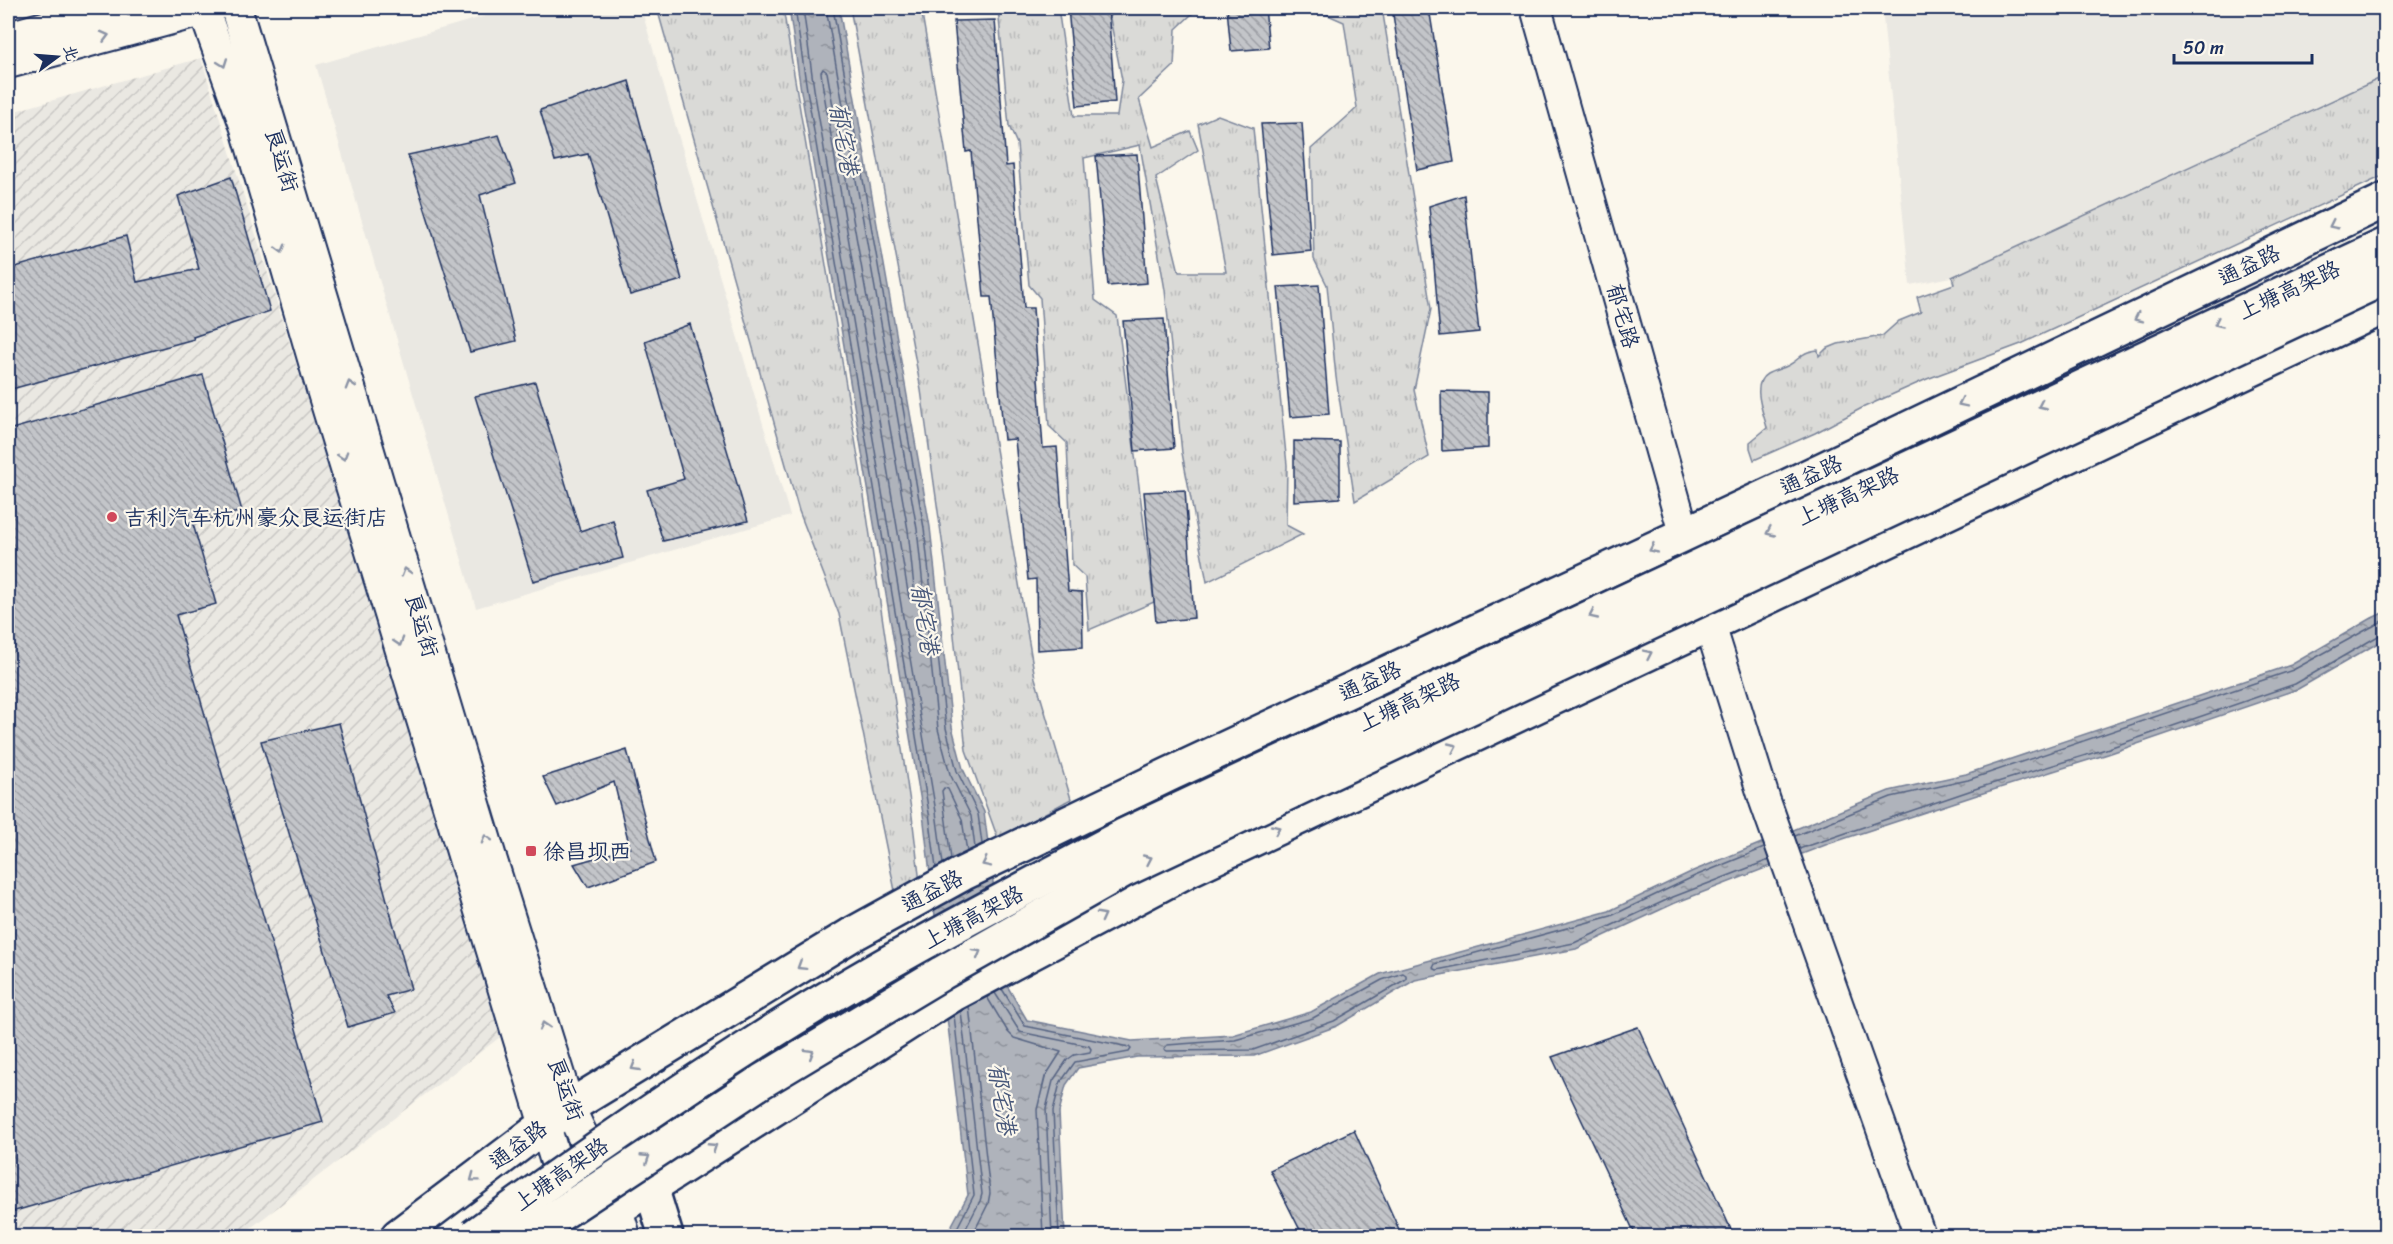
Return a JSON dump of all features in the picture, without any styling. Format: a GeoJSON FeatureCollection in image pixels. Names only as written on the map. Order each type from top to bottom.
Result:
{"type":"FeatureCollection","features":[{"type":"Feature","properties":{"kind":"main road"},"geometry":{"type":"LineString","coordinates":[[8,37],[114,8]]}},
{"type":"Feature","properties":{"kind":"main road"},"geometry":{"type":"LineString","coordinates":[[8,63],[206,8]]}},
{"type":"Feature","properties":{"kind":"main road","name":"良运街"},"geometry":{"type":"LineString","coordinates":[[206,8],[246,128],[323,393],[557,1116],[621,1222]]}},
{"type":"Feature","properties":{"kind":"main road","name":"良运街"},"geometry":{"type":"LineString","coordinates":[[236,8],[486,838],[557,1116],[578,1236]]}},
{"type":"Feature","properties":{"kind":"main road","name":"郁宅路"},"geometry":{"type":"LineString","coordinates":[[1536,8],[1710,625],[1765,801],[1920,1236]]}},
{"type":"Feature","properties":{"kind":"main road","name":"通益路"},"geometry":{"type":"LineString","coordinates":[[398,1236],[557,1116],[851,935],[962,874],[1170,774],[1685,534],[2385,200]]}},
{"type":"Feature","properties":{"kind":"main road","name":"上塘高架路"},"geometry":{"type":"LineString","coordinates":[[474,1236],[562,1172],[756,1042],[927,940],[1124,836],[2385,245]]}},
{"type":"Feature","properties":{"kind":"main road","name":"上塘高架路"},"geometry":{"type":"LineString","coordinates":[[527,1236],[762,1081],[942,973],[1124,870],[2385,277]]}},
{"type":"Feature","properties":{"kind":"main road"},"geometry":{"type":"LineString","coordinates":[[578,1236],[621,1222],[651,1187],[952,995],[1192,868],[2385,306]]}},
{"type":"Feature","properties":{"kind":"main road"},"geometry":{"type":"LineString","coordinates":[[651,1187],[666,1236]]}},
{"type":"Feature","properties":{"kind":"shaded area"},"geometry":{"type":"Polygon","coordinates":[[[513,8],[641,8],[790,516],[476,608],[316,65],[513,8]]]}},
{"type":"Feature","properties":{"kind":"shaded area"},"geometry":{"type":"Polygon","coordinates":[[[1882,8],[2385,8],[2385,76],[1952,277],[1910,285],[1882,8]]]}},
{"type":"Feature","properties":{"kind":"shaded area"},"geometry":{"type":"Polygon","coordinates":[[[201,58],[504,1034],[240,1236],[8,1236],[8,113],[201,58]]]}},
{"type":"Feature","properties":{"kind":"green space"},"geometry":{"type":"Polygon","coordinates":[[[657,8],[783,8],[860,469],[912,816],[920,883],[895,891],[839,614],[799,511],[657,8]]]}},
{"type":"Feature","properties":{"kind":"green space"},"geometry":{"type":"Polygon","coordinates":[[[850,8],[921,8],[1035,678],[1071,799],[998,839],[966,750],[950,597],[921,390],[850,8]]]}},
{"type":"Feature","properties":{"kind":"green space"},"geometry":{"type":"Polygon","coordinates":[[[998,8],[1058,8],[1074,116],[1117,116],[1122,80],[1108,8],[1192,8],[1194,12],[1176,29],[1174,66],[1139,99],[1153,147],[1190,131],[1198,150],[1156,178],[1179,272],[1226,272],[1198,124],[1218,115],[1253,128],[1287,465],[1286,525],[1303,534],[1207,582],[1182,453],[1165,290],[1140,145],[1084,158],[1095,300],[1117,316],[1154,602],[1089,630],[1085,577],[1072,565],[1067,443],[1049,426],[1040,298],[1029,285],[1017,144],[1009,126],[998,8]]]}},
{"type":"Feature","properties":{"kind":"green space"},"geometry":{"type":"Polygon","coordinates":[[[1312,8],[1382,8],[1431,309],[1414,390],[1429,457],[1355,501],[1336,377],[1327,285],[1314,259],[1311,149],[1357,108],[1344,22],[1312,8]]]}},
{"type":"Feature","properties":{"kind":"green space"},"geometry":{"type":"Polygon","coordinates":[[[2385,76],[2385,175],[2021,344],[1927,379],[1754,460],[1750,442],[1767,428],[1761,407],[1759,385],[1767,374],[1789,365],[1808,352],[1818,350],[1819,356],[1826,349],[1838,344],[1882,336],[1899,321],[1921,312],[1917,297],[1954,284],[1952,277],[2385,76]]]}},
{"type":"Feature","properties":{"kind":"water","name":"郁宅港"},"geometry":{"type":"Polygon","coordinates":[[[789,8],[839,8],[930,527],[952,727],[963,769],[984,812],[1006,984],[1027,1020],[1132,1041],[1233,1035],[1311,1012],[1380,974],[1609,911],[1693,871],[1889,791],[1966,774],[2291,665],[2385,612],[2385,639],[2298,689],[2108,754],[1828,844],[1675,903],[1576,949],[1415,980],[1337,1026],[1254,1056],[1137,1057],[1078,1068],[1066,1085],[1059,1112],[1065,1236],[946,1236],[968,1195],[923,814],[789,8]]]}},
{"type":"Feature","properties":{"kind":"building"},"geometry":{"type":"Polygon","coordinates":[[[1068,8],[1108,8],[1115,102],[1077,106],[1068,8]]]}},
{"type":"Feature","properties":{"kind":"building"},"geometry":{"type":"Polygon","coordinates":[[[1227,8],[1265,8],[1269,48],[1231,51],[1227,8]]]}},
{"type":"Feature","properties":{"kind":"building"},"geometry":{"type":"Polygon","coordinates":[[[1392,8],[1429,8],[1454,162],[1417,170],[1392,8]]]}},
{"type":"Feature","properties":{"kind":"building"},"geometry":{"type":"Polygon","coordinates":[[[995,20],[1006,166],[1013,165],[1024,308],[1033,308],[1043,448],[1057,447],[1068,591],[1082,592],[1083,647],[1037,650],[1036,579],[1028,580],[1015,439],[1004,440],[991,297],[984,297],[971,151],[966,152],[954,21],[995,20]]]}},
{"type":"Feature","properties":{"kind":"building"},"geometry":{"type":"Polygon","coordinates":[[[629,81],[682,280],[630,295],[588,154],[555,161],[540,110],[629,81]]]}},
{"type":"Feature","properties":{"kind":"building"},"geometry":{"type":"Polygon","coordinates":[[[1302,123],[1311,251],[1273,255],[1261,124],[1302,123]]]}},
{"type":"Feature","properties":{"kind":"building"},"geometry":{"type":"Polygon","coordinates":[[[499,135],[516,183],[480,195],[516,341],[470,352],[408,155],[499,135]]]}},
{"type":"Feature","properties":{"kind":"building"},"geometry":{"type":"Polygon","coordinates":[[[1137,154],[1147,283],[1108,286],[1096,156],[1137,154]]]}},
{"type":"Feature","properties":{"kind":"building"},"geometry":{"type":"Polygon","coordinates":[[[231,177],[270,311],[193,337],[194,339],[8,390],[8,269],[126,236],[137,282],[199,269],[178,196],[231,177]]]}},
{"type":"Feature","properties":{"kind":"building"},"geometry":{"type":"Polygon","coordinates":[[[1464,195],[1479,332],[1440,336],[1429,206],[1464,195]]]}},
{"type":"Feature","properties":{"kind":"building"},"geometry":{"type":"Polygon","coordinates":[[[1319,285],[1329,414],[1290,417],[1278,287],[1319,285]]]}},
{"type":"Feature","properties":{"kind":"building"},"geometry":{"type":"Polygon","coordinates":[[[1164,319],[1174,448],[1135,451],[1123,321],[1164,319]]]}},
{"type":"Feature","properties":{"kind":"building"},"geometry":{"type":"Polygon","coordinates":[[[690,324],[748,521],[663,541],[647,490],[684,479],[645,341],[690,324]]]}},
{"type":"Feature","properties":{"kind":"building"},"geometry":{"type":"Polygon","coordinates":[[[203,375],[242,511],[193,524],[216,604],[176,615],[323,1122],[8,1213],[8,430],[203,375]]]}},
{"type":"Feature","properties":{"kind":"building"},"geometry":{"type":"Polygon","coordinates":[[[535,382],[580,531],[613,520],[623,558],[533,581],[475,396],[535,382]]]}},
{"type":"Feature","properties":{"kind":"building"},"geometry":{"type":"Polygon","coordinates":[[[1441,391],[1488,392],[1488,448],[1442,451],[1441,391]]]}},
{"type":"Feature","properties":{"kind":"building"},"geometry":{"type":"Polygon","coordinates":[[[1294,441],[1340,442],[1340,498],[1294,501],[1294,441]]]}},
{"type":"Feature","properties":{"kind":"building"},"geometry":{"type":"Polygon","coordinates":[[[1185,490],[1194,618],[1156,622],[1144,492],[1185,490]]]}},
{"type":"Feature","properties":{"kind":"building"},"geometry":{"type":"Polygon","coordinates":[[[339,723],[411,989],[386,996],[395,1013],[348,1027],[261,741],[339,723]]]}},
{"type":"Feature","properties":{"kind":"building"},"geometry":{"type":"Polygon","coordinates":[[[627,750],[656,862],[588,887],[574,864],[630,848],[614,782],[557,806],[543,777],[627,750]]]}},
{"type":"Feature","properties":{"kind":"building"},"geometry":{"type":"Polygon","coordinates":[[[1638,1027],[1734,1236],[1636,1236],[1552,1057],[1638,1027]]]}},
{"type":"Feature","properties":{"kind":"building"},"geometry":{"type":"Polygon","coordinates":[[[1354,1130],[1402,1236],[1303,1236],[1270,1170],[1354,1130]]]}},
{"type":"Feature","properties":{"kind":"place","name":"吉利汽车杭州豪众良运街店"},"geometry":{"type":"Point","coordinates":[112,517]}},
{"type":"Feature","properties":{"kind":"place","name":"徐昌坝西"},"geometry":{"type":"Point","coordinates":[531,851]}}]}
